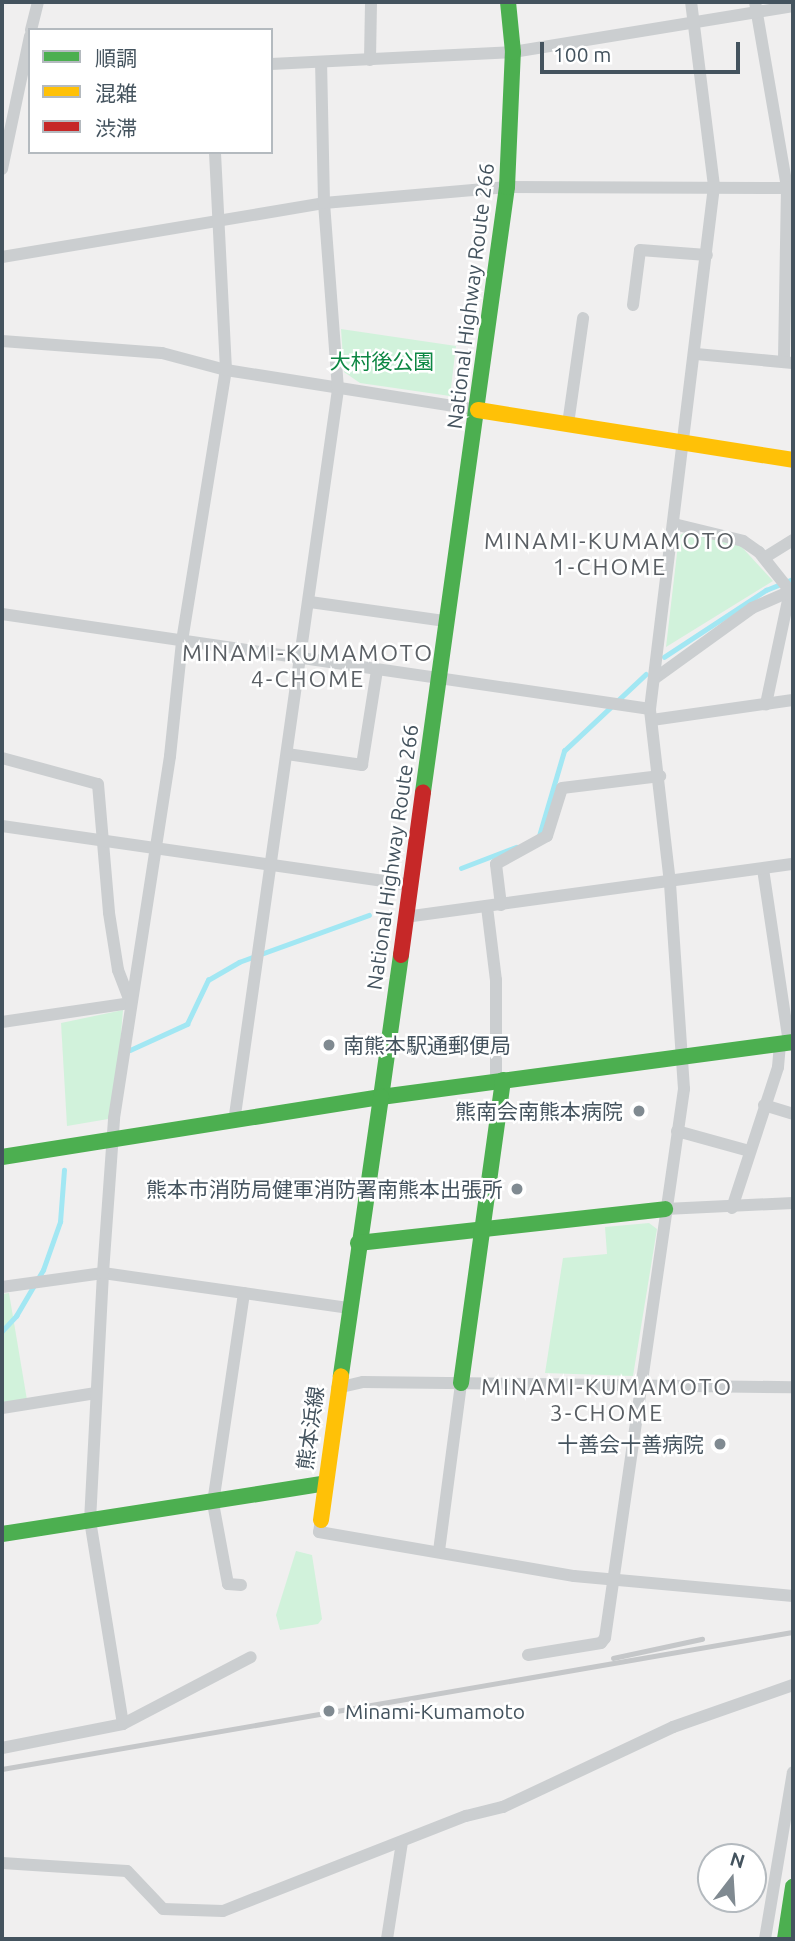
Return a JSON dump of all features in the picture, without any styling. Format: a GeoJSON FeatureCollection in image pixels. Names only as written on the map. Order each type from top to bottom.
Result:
{"type":"FeatureCollection","features":[{"type":"Feature","properties":{"kind":"main road","name":"National Highway Route 266"},"geometry":{"type":"LineString","coordinates":[[381,1097],[507,187],[513,52],[508,2]]}},
{"type":"Feature","properties":{"kind":"main road"},"geometry":{"type":"LineString","coordinates":[[478,410],[793,460]]}},
{"type":"Feature","properties":{"kind":"main road"},"geometry":{"type":"LineString","coordinates":[[2,1157],[381,1097],[787,1043]]}},
{"type":"Feature","properties":{"kind":"main road"},"geometry":{"type":"LineString","coordinates":[[461,1383],[499,1081]]}},
{"type":"Feature","properties":{"kind":"main road","name":"熊本浜線"},"geometry":{"type":"LineString","coordinates":[[2,1534],[323,1484],[381,1097]]}},
{"type":"Feature","properties":{"kind":"main road"},"geometry":{"type":"LineString","coordinates":[[358,1243],[664,1209]]}},
{"type":"Feature","properties":{"kind":"main road"},"geometry":{"type":"LineString","coordinates":[[321,1520],[323,1484]]}},
{"type":"Feature","properties":{"kind":"main road"},"geometry":{"type":"LineString","coordinates":[[785,1939],[793,1887]]}},
{"type":"Feature","properties":{"kind":"street"},"geometry":{"type":"LineString","coordinates":[[32,28],[38,2]]}},
{"type":"Feature","properties":{"kind":"street"},"geometry":{"type":"LineString","coordinates":[[370,60],[371,2]]}},
{"type":"Feature","properties":{"kind":"street"},"geometry":{"type":"LineString","coordinates":[[528,1656],[601,1643],[614,1581],[643,1386],[685,1056],[660,776],[651,715],[714,186],[691,2]]}},
{"type":"Feature","properties":{"kind":"street"},"geometry":{"type":"LineString","coordinates":[[696,354],[789,363],[790,187],[756,6]]}},
{"type":"Feature","properties":{"kind":"street"},"geometry":{"type":"LineString","coordinates":[[273,64],[513,52],[694,22],[756,6],[793,6]]}},
{"type":"Feature","properties":{"kind":"street"},"geometry":{"type":"LineString","coordinates":[[2,169],[28,54]]}},
{"type":"Feature","properties":{"kind":"street"},"geometry":{"type":"LineString","coordinates":[[234,1122],[310,602],[338,388],[324,204],[321,62]]}},
{"type":"Feature","properties":{"kind":"street"},"geometry":{"type":"LineString","coordinates":[[123,1724],[90,1521],[103,1273],[111,1141],[155,848],[182,641],[226,370],[215,154]]}},
{"type":"Feature","properties":{"kind":"street"},"geometry":{"type":"LineString","coordinates":[[2,257],[324,204],[507,187],[790,187]]}},
{"type":"Feature","properties":{"kind":"street"},"geometry":{"type":"LineString","coordinates":[[633,305],[640,250],[707,255]]}},
{"type":"Feature","properties":{"kind":"street"},"geometry":{"type":"LineString","coordinates":[[568,424],[583,318]]}},
{"type":"Feature","properties":{"kind":"street"},"geometry":{"type":"LineString","coordinates":[[2,341],[162,353],[226,370],[478,410]]}},
{"type":"Feature","properties":{"kind":"street"},"geometry":{"type":"LineString","coordinates":[[674,524],[728,534],[764,558],[792,590]]}},
{"type":"Feature","properties":{"kind":"street"},"geometry":{"type":"LineString","coordinates":[[764,558],[793,540]]}},
{"type":"Feature","properties":{"kind":"street"},"geometry":{"type":"LineString","coordinates":[[654,679],[752,608],[792,590]]}},
{"type":"Feature","properties":{"kind":"street"},"geometry":{"type":"LineString","coordinates":[[766,704],[792,590]]}},
{"type":"Feature","properties":{"kind":"street"},"geometry":{"type":"LineString","coordinates":[[310,602],[446,621]]}},
{"type":"Feature","properties":{"kind":"street"},"geometry":{"type":"LineString","coordinates":[[2,614],[438,678],[651,715],[793,700]]}},
{"type":"Feature","properties":{"kind":"street"},"geometry":{"type":"LineString","coordinates":[[288,754],[362,765],[377,670]]}},
{"type":"Feature","properties":{"kind":"street"},"geometry":{"type":"LineString","coordinates":[[2,758],[99,784],[106,843],[109,914],[118,970],[130,1003]]}},
{"type":"Feature","properties":{"kind":"street"},"geometry":{"type":"LineString","coordinates":[[501,905],[496,864],[547,836],[562,788],[660,776]]}},
{"type":"Feature","properties":{"kind":"street"},"geometry":{"type":"LineString","coordinates":[[2,826],[410,885]]}},
{"type":"Feature","properties":{"kind":"street"},"geometry":{"type":"LineString","coordinates":[[405,917],[670,883],[793,864]]}},
{"type":"Feature","properties":{"kind":"street"},"geometry":{"type":"LineString","coordinates":[[732,1208],[764,1105],[787,1043],[763,869]]}},
{"type":"Feature","properties":{"kind":"street"},"geometry":{"type":"LineString","coordinates":[[488,906],[496,980],[499,1081]]}},
{"type":"Feature","properties":{"kind":"street"},"geometry":{"type":"LineString","coordinates":[[2,1021],[130,1003]]}},
{"type":"Feature","properties":{"kind":"street"},"geometry":{"type":"LineString","coordinates":[[764,1105],[793,1114]]}},
{"type":"Feature","properties":{"kind":"street"},"geometry":{"type":"LineString","coordinates":[[677,1131],[749,1151]]}},
{"type":"Feature","properties":{"kind":"street"},"geometry":{"type":"LineString","coordinates":[[664,1209],[732,1208],[793,1203]]}},
{"type":"Feature","properties":{"kind":"street"},"geometry":{"type":"LineString","coordinates":[[2,1287],[103,1273],[350,1308]]}},
{"type":"Feature","properties":{"kind":"street"},"geometry":{"type":"LineString","coordinates":[[241,1585],[228,1584],[213,1503],[244,1293]]}},
{"type":"Feature","properties":{"kind":"street"},"geometry":{"type":"LineString","coordinates":[[337,1388],[363,1382],[793,1387]]}},
{"type":"Feature","properties":{"kind":"street"},"geometry":{"type":"LineString","coordinates":[[439,1551],[461,1383]]}},
{"type":"Feature","properties":{"kind":"street"},"geometry":{"type":"LineString","coordinates":[[2,1408],[96,1393]]}},
{"type":"Feature","properties":{"kind":"street"},"geometry":{"type":"LineString","coordinates":[[321,1520],[319,1532],[614,1581],[793,1596]]}},
{"type":"Feature","properties":{"kind":"street"},"geometry":{"type":"LineString","coordinates":[[2,1748],[123,1724],[251,1657]]}},
{"type":"Feature","properties":{"kind":"street"},"geometry":{"type":"LineString","coordinates":[[2,1863],[127,1871],[163,1909],[223,1911],[402,1842],[503,1807],[673,1727],[793,1685]]}},
{"type":"Feature","properties":{"kind":"street"},"geometry":{"type":"LineString","coordinates":[[765,1939],[793,1772]]}},
{"type":"Feature","properties":{"kind":"street"},"geometry":{"type":"LineString","coordinates":[[387,1939],[402,1842]]}},
{"type":"Feature","properties":{"kind":"green space","name":"大村後公園"},"geometry":{"type":"Polygon","coordinates":[[[341,329],[456,346],[450,396],[360,383],[344,372],[341,329]]]}},
{"type":"Feature","properties":{"kind":"green space"},"geometry":{"type":"Polygon","coordinates":[[[685,532],[739,544],[773,581],[666,647],[679,536],[685,532]]]}},
{"type":"Feature","properties":{"kind":"green space"},"geometry":{"type":"Polygon","coordinates":[[[123,1010],[114,1118],[67,1126],[61,1023],[123,1010]]]}},
{"type":"Feature","properties":{"kind":"green space"},"geometry":{"type":"Polygon","coordinates":[[[649,1223],[657,1229],[633,1376],[545,1373],[563,1258],[607,1254],[605,1227],[649,1223]]]}},
{"type":"Feature","properties":{"kind":"green space"},"geometry":{"type":"Polygon","coordinates":[[[9,1293],[27,1400],[2,1404],[2,1294],[9,1293]]]}},
{"type":"Feature","properties":{"kind":"green space"},"geometry":{"type":"Polygon","coordinates":[[[296,1551],[312,1555],[322,1619],[318,1624],[280,1630],[276,1615],[296,1551]]]}},
{"type":"Feature","properties":{"kind":"waterway"},"geometry":{"type":"LineString","coordinates":[[664,657],[766,590],[793,579]]}},
{"type":"Feature","properties":{"kind":"waterway"},"geometry":{"type":"LineString","coordinates":[[539,836],[564,751],[646,674]]}},
{"type":"Feature","properties":{"kind":"waterway"},"geometry":{"type":"LineString","coordinates":[[461,868],[516,847]]}},
{"type":"Feature","properties":{"kind":"waterway"},"geometry":{"type":"LineString","coordinates":[[130,1050],[187,1024],[208,980],[239,962],[369,915]]}},
{"type":"Feature","properties":{"kind":"waterway"},"geometry":{"type":"LineString","coordinates":[[2,1331],[16,1316],[43,1270],[60,1222],[64,1170]]}},
{"type":"Feature","properties":{"kind":"railway"},"geometry":{"type":"LineString","coordinates":[[2,1769],[793,1632]]}},
{"type":"Feature","properties":{"kind":"railway"},"geometry":{"type":"LineString","coordinates":[[613,1658],[702,1639]]}},
{"type":"Feature","properties":{"kind":"traffic: fast"},"geometry":{"type":"LineString","coordinates":[[423,792],[507,187],[513,52],[508,2]]}},
{"type":"Feature","properties":{"kind":"traffic: fast"},"geometry":{"type":"LineString","coordinates":[[401,955],[381,1097],[793,1042]]}},
{"type":"Feature","properties":{"kind":"traffic: fast"},"geometry":{"type":"LineString","coordinates":[[461,1383],[503,1080]]}},
{"type":"Feature","properties":{"kind":"traffic: fast"},"geometry":{"type":"LineString","coordinates":[[2,1157],[381,1097],[341,1376]]}},
{"type":"Feature","properties":{"kind":"traffic: fast"},"geometry":{"type":"LineString","coordinates":[[358,1243],[665,1209]]}},
{"type":"Feature","properties":{"kind":"traffic: fast"},"geometry":{"type":"LineString","coordinates":[[2,1534],[323,1484]]}},
{"type":"Feature","properties":{"kind":"traffic: fast"},"geometry":{"type":"LineString","coordinates":[[785,1939],[793,1887]]}},
{"type":"Feature","properties":{"kind":"traffic: slow"},"geometry":{"type":"LineString","coordinates":[[478,410],[793,460]]}},
{"type":"Feature","properties":{"kind":"traffic: slow"},"geometry":{"type":"LineString","coordinates":[[321,1520],[341,1376]]}},
{"type":"Feature","properties":{"kind":"traffic: jam"},"geometry":{"type":"LineString","coordinates":[[401,955],[423,792]]}},
{"type":"Feature","properties":{"kind":"place","name":"南熊本駅通郵便局"},"geometry":{"type":"Point","coordinates":[329,1045]}},
{"type":"Feature","properties":{"kind":"place","name":"熊南会南熊本病院"},"geometry":{"type":"Point","coordinates":[639,1111]}},
{"type":"Feature","properties":{"kind":"place","name":"熊本市消防局健軍消防署南熊本出張所"},"geometry":{"type":"Point","coordinates":[517,1189]}},
{"type":"Feature","properties":{"kind":"place","name":"十善会十善病院"},"geometry":{"type":"Point","coordinates":[720,1444]}},
{"type":"Feature","properties":{"kind":"place","name":"Minami-Kumamoto"},"geometry":{"type":"Point","coordinates":[329,1711]}},
{"type":"Feature","properties":{"kind":"district","name":"MINAMI-KUMAMOTO 1-CHOME"},"geometry":{"type":"Point","coordinates":[610,554]}},
{"type":"Feature","properties":{"kind":"district","name":"MINAMI-KUMAMOTO 4-CHOME"},"geometry":{"type":"Point","coordinates":[308,666]}},
{"type":"Feature","properties":{"kind":"district","name":"MINAMI-KUMAMOTO 3-CHOME"},"geometry":{"type":"Point","coordinates":[607,1400]}}]}
